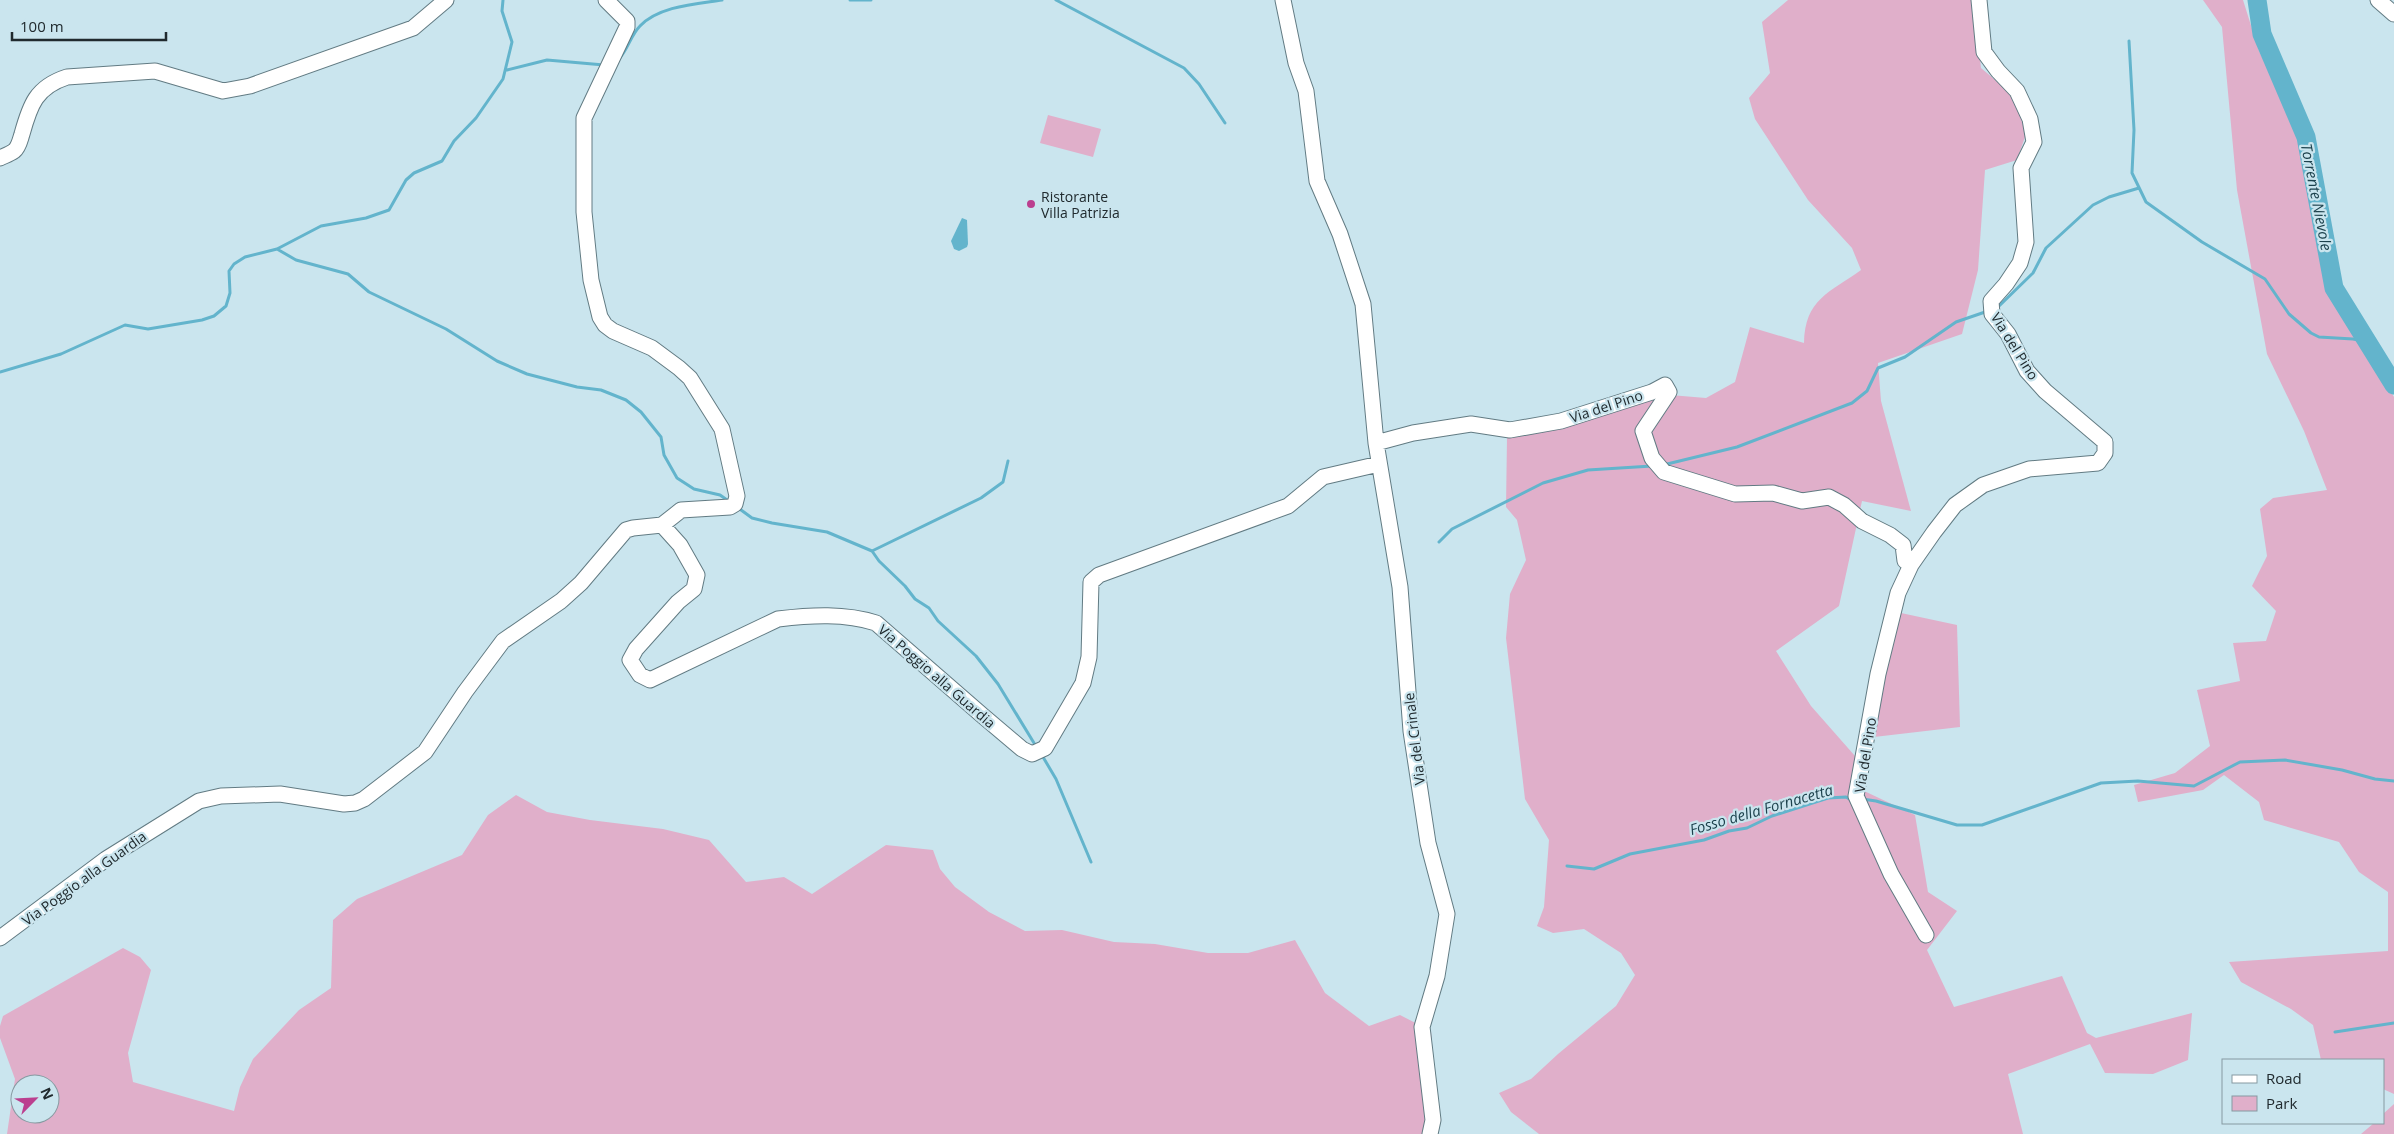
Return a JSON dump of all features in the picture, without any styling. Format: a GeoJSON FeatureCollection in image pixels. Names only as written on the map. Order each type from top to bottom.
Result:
{"type":"FeatureCollection","features":[{"type":"Feature","properties":{"kind":"street"},"geometry":{"type":"LineString","coordinates":[[0,158],[14,152],[18,147],[28,111],[36,96],[58,80],[67,77],[155,71],[223,91],[250,86],[413,28],[446,0]]}},
{"type":"Feature","properties":{"kind":"street"},"geometry":{"type":"LineString","coordinates":[[606,0],[627,22],[627,27],[618,51],[599,84],[584,118],[584,212],[591,280],[600,317],[605,325],[613,331],[652,348],[690,378],[722,429],[737,496],[735,504],[730,507],[681,510],[662,525]]}},
{"type":"Feature","properties":{"kind":"street","name":"Via del Crinale"},"geometry":{"type":"LineString","coordinates":[[1283,0],[1296,62],[1306,91],[1317,181],[1340,234],[1363,304],[1376,443],[1400,587],[1411,731],[1428,843],[1447,914],[1436,976],[1422,1027],[1433,1120],[1430,1134]]}},
{"type":"Feature","properties":{"kind":"street","name":"Via del Pino"},"geometry":{"type":"LineString","coordinates":[[1926,935],[1891,874],[1856,796],[1878,674],[1898,594],[1911,564],[1955,505],[1983,485],[2028,470],[2098,463],[2105,453],[2105,442],[2045,391],[2027,371],[2008,334],[1992,314],[1991,301],[2006,284],[2020,263],[2026,242],[2021,168],[2034,142],[2030,119],[2017,92],[1984,52],[1979,0]]}},
{"type":"Feature","properties":{"kind":"street"},"geometry":{"type":"LineString","coordinates":[[2378,0],[2394,14]]}},
{"type":"Feature","properties":{"kind":"street","name":"Via del Pino"},"geometry":{"type":"LineString","coordinates":[[1376,443],[1413,433],[1471,424],[1510,430],[1561,421],[1652,392],[1665,385],[1669,392],[1643,431],[1652,458],[1664,472],[1735,494],[1773,493],[1802,501],[1829,497],[1844,505],[1862,521],[1890,535],[1903,545],[1905,561],[1911,564]]}},
{"type":"Feature","properties":{"kind":"street","name":"Via Poggio alla Guardia"},"geometry":{"type":"LineString","coordinates":[[0,938],[106,859],[199,801],[221,796],[280,794],[344,804],[355,803],[364,799],[425,752],[465,692],[503,641],[561,601],[581,583],[626,530],[662,525],[680,545],[697,575],[694,589],[678,602],[636,649],[630,660],[640,675],[650,680],[778,620],[798,616],[855,616],[876,623],[1022,749],[1032,754],[1045,748],[1083,682],[1089,658],[1091,582],[1099,575],[1288,506],[1323,477],[1379,464]]}},
{"type":"Feature","properties":{"kind":"green space"},"geometry":{"type":"Polygon","coordinates":[[[1788,0],[1974,0],[1981,68],[2013,95],[2026,134],[2017,160],[1985,170],[1978,270],[1962,334],[1878,363],[1881,401],[1911,511],[1862,501],[1839,606],[1776,651],[1811,706],[1855,756],[1887,610],[1957,625],[1960,727],[1874,737],[1862,790],[1915,815],[1928,892],[1957,911],[1927,950],[1954,1007],[2062,976],[2087,1033],[2096,1038],[2192,1013],[2188,1060],[2153,1074],[2105,1073],[2090,1044],[2008,1074],[2023,1134],[1539,1134],[1511,1112],[1499,1093],[1531,1079],[1616,1006],[1635,975],[1621,953],[1584,929],[1553,933],[1537,926],[1544,907],[1549,840],[1525,799],[1506,638],[1510,594],[1526,560],[1517,520],[1506,507],[1507,438],[1562,428],[1658,394],[1706,398],[1735,382],[1750,327],[1804,343],[1805,328],[1814,307],[1829,292],[1861,270],[1852,248],[1808,200],[1755,119],[1749,98],[1770,73],[1762,22],[1788,0]]]}},
{"type":"Feature","properties":{"kind":"green space"},"geometry":{"type":"Polygon","coordinates":[[[2203,0],[2243,0],[2259,51],[2294,123],[2325,281],[2394,397],[2394,1094],[2384,1089],[2384,1059],[2321,1059],[2313,1025],[2291,1009],[2241,982],[2229,962],[2388,951],[2388,892],[2359,872],[2339,842],[2264,820],[2259,802],[2224,775],[2203,790],[2138,802],[2134,785],[2175,773],[2210,746],[2197,690],[2240,681],[2233,643],[2266,641],[2276,611],[2252,586],[2267,556],[2260,509],[2273,498],[2327,490],[2304,431],[2267,354],[2237,190],[2222,27],[2203,0]]]}},
{"type":"Feature","properties":{"kind":"green space"},"geometry":{"type":"Polygon","coordinates":[[[1048,115],[1101,129],[1093,157],[1040,143],[1048,115]]]}},
{"type":"Feature","properties":{"kind":"green space"},"geometry":{"type":"Polygon","coordinates":[[[516,795],[547,812],[590,820],[663,829],[709,840],[746,882],[784,877],[812,894],[886,845],[933,850],[940,869],[955,887],[989,912],[1025,931],[1062,930],[1114,942],[1155,944],[1208,953],[1248,953],[1295,940],[1325,993],[1369,1026],[1400,1015],[1431,1031],[1438,1124],[1436,1134],[7,1134],[10,1113],[10,1124],[60,1124],[60,1074],[13,1074],[0,1038],[0,1026],[3,1016],[123,948],[140,957],[151,970],[128,1053],[133,1082],[234,1111],[240,1087],[253,1059],[299,1010],[331,988],[333,920],[357,899],[462,855],[488,815],[516,795]]]}},
{"type":"Feature","properties":{"kind":"green space"},"geometry":{"type":"Polygon","coordinates":[[[2394,1104],[2394,1134],[2361,1134],[2373,1124],[2384,1124],[2384,1113],[2394,1104]]]}},
{"type":"Feature","properties":{"kind":"water"},"geometry":{"type":"Polygon","coordinates":[[[962,218],[967,220],[968,244],[967,247],[959,251],[954,249],[951,241],[962,218]]]}},
{"type":"Feature","properties":{"kind":"waterway"},"geometry":{"type":"LineString","coordinates":[[0,372],[61,354],[125,325],[148,329],[202,320],[214,316],[226,306],[230,293],[229,271],[234,264],[245,257],[277,249],[321,226],[366,218],[389,210],[406,180],[414,173],[442,161],[454,141],[476,118],[503,79],[512,42],[502,11],[503,0]]}},
{"type":"Feature","properties":{"kind":"waterway"},"geometry":{"type":"LineString","coordinates":[[619,59],[637,30],[648,19],[678,7],[722,0]]}},
{"type":"Feature","properties":{"kind":"waterway"},"geometry":{"type":"LineString","coordinates":[[850,0],[871,0]]}},
{"type":"Feature","properties":{"kind":"waterway"},"geometry":{"type":"LineString","coordinates":[[1056,0],[1184,68],[1199,84],[1225,123]]}},
{"type":"Feature","properties":{"kind":"waterway","name":"Torrente Nievole"},"geometry":{"type":"LineString","coordinates":[[2257,0],[2262,34],[2306,137],[2334,288],[2394,385]]}},
{"type":"Feature","properties":{"kind":"waterway"},"geometry":{"type":"LineString","coordinates":[[2129,41],[2134,130],[2132,173],[2146,202],[2202,242],[2265,279],[2289,314],[2311,333],[2319,337],[2368,342]]}},
{"type":"Feature","properties":{"kind":"waterway"},"geometry":{"type":"LineString","coordinates":[[507,70],[547,60],[604,65]]}},
{"type":"Feature","properties":{"kind":"waterway"},"geometry":{"type":"LineString","coordinates":[[1996,309],[2033,273],[2046,248],[2093,205],[2109,197],[2139,188]]}},
{"type":"Feature","properties":{"kind":"waterway"},"geometry":{"type":"LineString","coordinates":[[277,249],[296,260],[348,274],[369,292],[446,329],[497,361],[527,374],[577,387],[601,390],[626,400],[641,412],[661,437],[664,455],[677,478],[694,489],[720,495],[730,502]]}},
{"type":"Feature","properties":{"kind":"waterway"},"geometry":{"type":"LineString","coordinates":[[1663,465],[1737,447],[1852,403],[1867,391],[1878,368],[1905,357],[1956,322],[1988,311]]}},
{"type":"Feature","properties":{"kind":"waterway"},"geometry":{"type":"LineString","coordinates":[[872,551],[981,498],[1003,482],[1008,461]]}},
{"type":"Feature","properties":{"kind":"waterway"},"geometry":{"type":"LineString","coordinates":[[1439,542],[1452,529],[1543,483],[1588,470],[1652,466]]}},
{"type":"Feature","properties":{"kind":"waterway"},"geometry":{"type":"LineString","coordinates":[[737,507],[752,518],[827,532],[872,551],[915,599],[929,608],[938,621],[976,656],[998,684],[1034,743]]}},
{"type":"Feature","properties":{"kind":"waterway"},"geometry":{"type":"LineString","coordinates":[[1043,757],[1056,779],[1091,862]]}},
{"type":"Feature","properties":{"kind":"waterway","name":"Fosso della Fornacetta"},"geometry":{"type":"LineString","coordinates":[[1862,799],[1876,801],[1957,825],[1982,825],[2101,783],[2138,781],[2194,786],[2240,762],[2285,760],[2342,770],[2375,779],[2394,781]]}},
{"type":"Feature","properties":{"kind":"waterway","name":"Fosso della Fornacetta"},"geometry":{"type":"LineString","coordinates":[[1567,866],[1594,869],[1630,854],[1704,840],[1729,831],[1747,828],[1772,816],[1828,798],[1846,797],[1851,800]]}},
{"type":"Feature","properties":{"kind":"waterway"},"geometry":{"type":"LineString","coordinates":[[2335,1032],[2394,1023]]}},
{"type":"Feature","properties":{"kind":"place","name":"Ristorante Villa Patrizia"},"geometry":{"type":"Point","coordinates":[1031,204]}}]}
